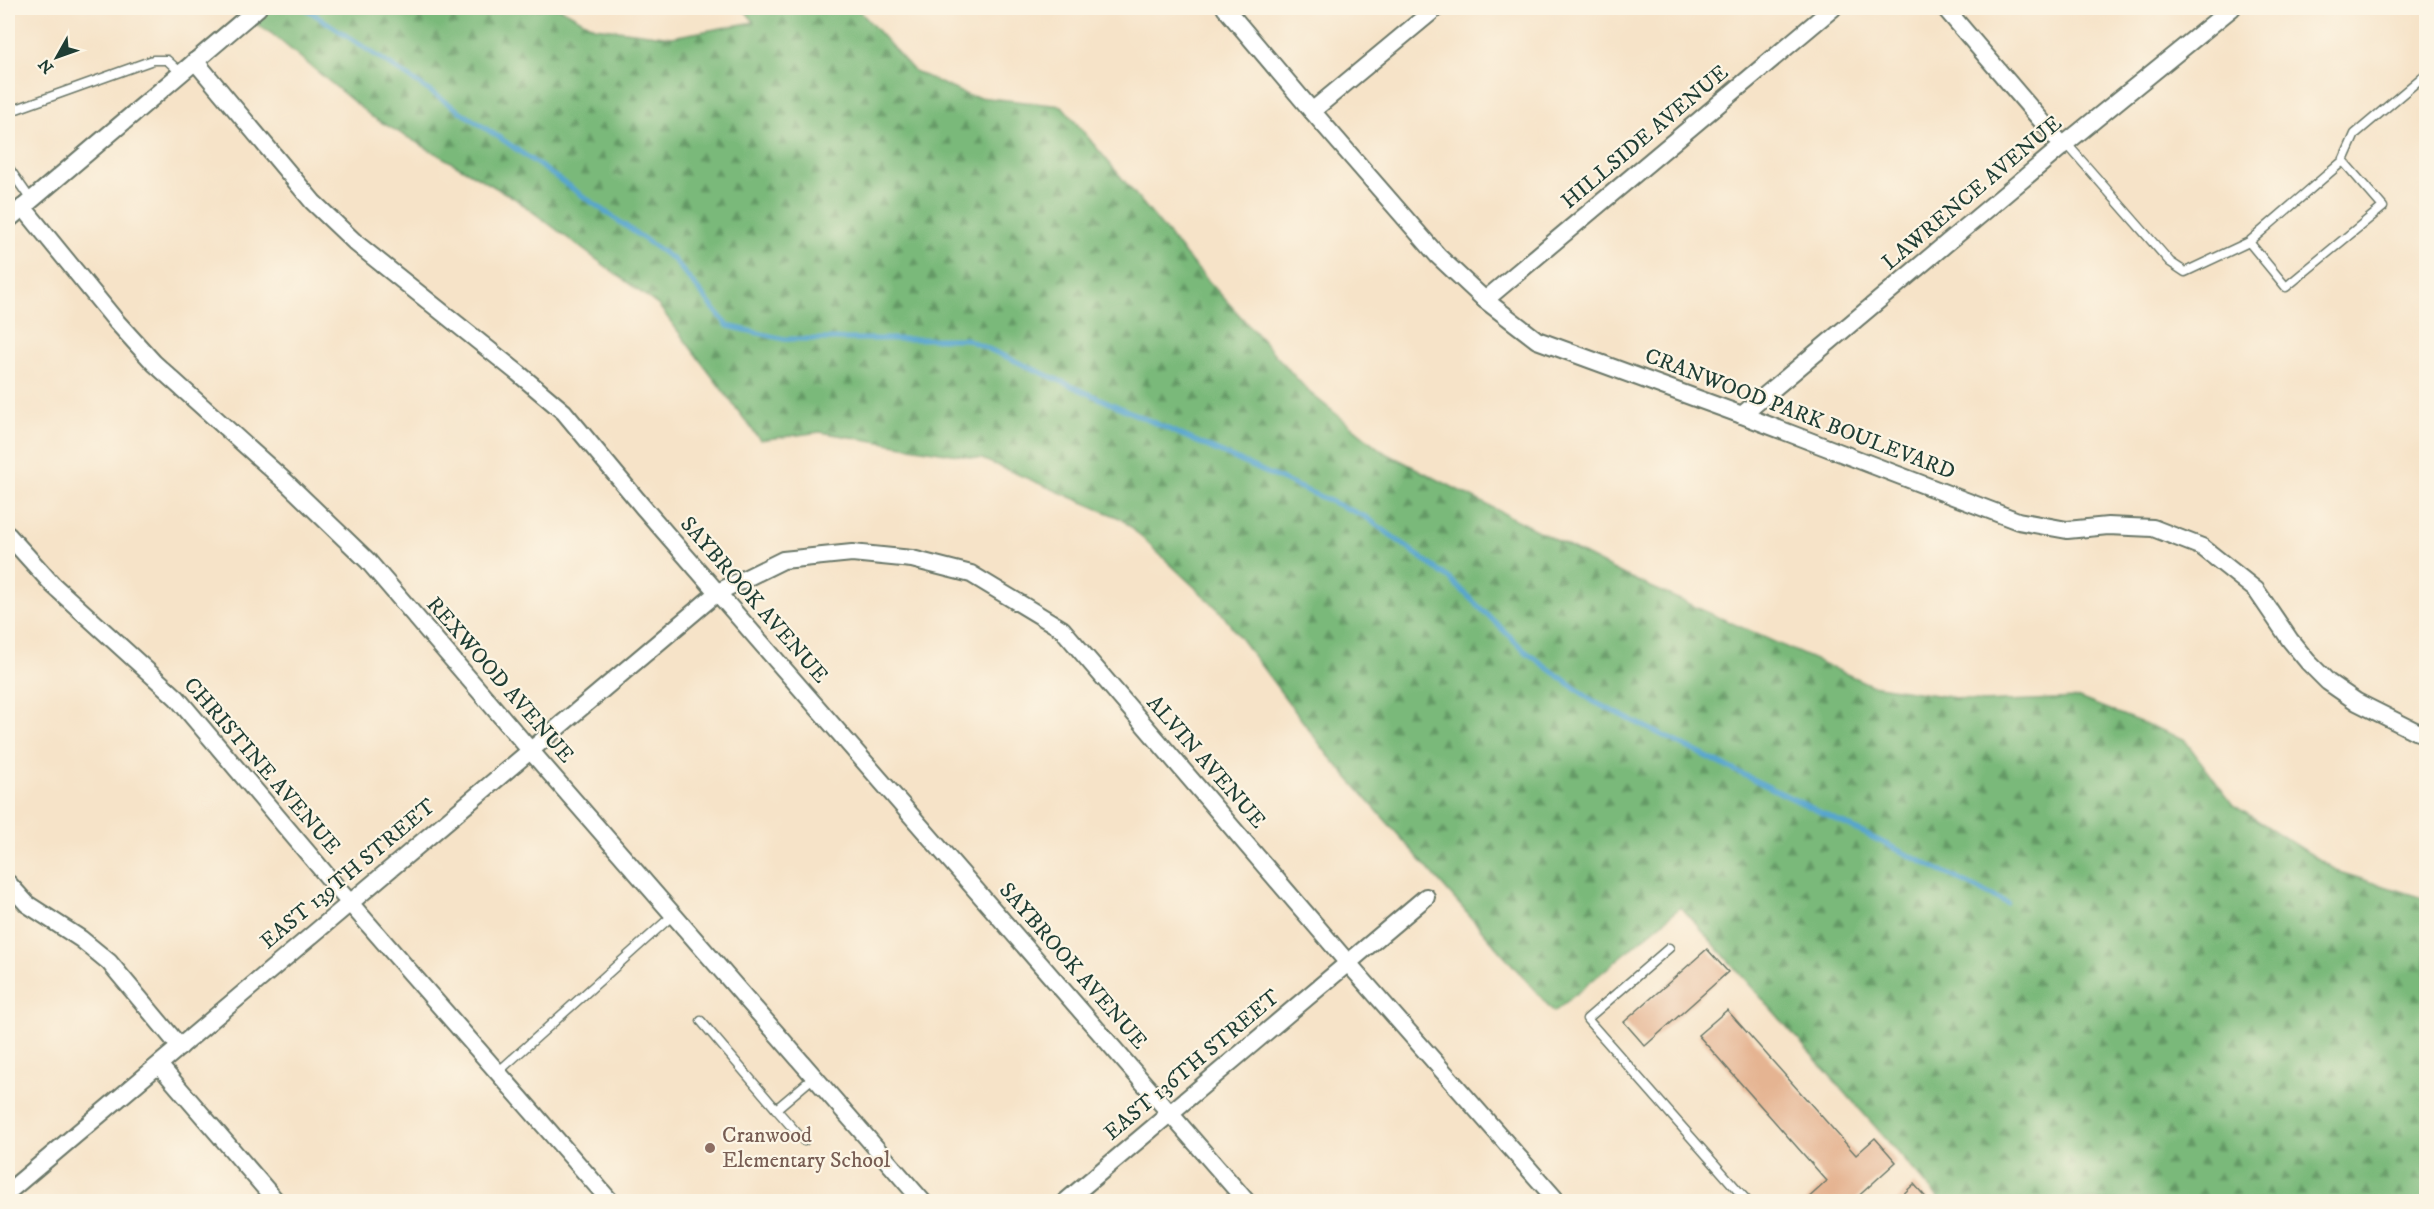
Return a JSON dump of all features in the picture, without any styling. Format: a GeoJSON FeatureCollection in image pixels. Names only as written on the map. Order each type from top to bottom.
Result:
{"type":"FeatureCollection","features":[{"type":"Feature","properties":{"kind":"street"},"geometry":{"type":"LineString","coordinates":[[8,220],[258,8]]}},
{"type":"Feature","properties":{"kind":"street","name":"CRANWOOD PARK BOULEVARD"},"geometry":{"type":"LineString","coordinates":[[1226,8],[1438,256],[1485,300],[1537,340],[1743,415],[2018,520],[2067,530],[2108,526],[2153,528],[2202,547],[2256,590],[2290,640],[2328,682],[2357,702],[2415,731],[2427,734]]}},
{"type":"Feature","properties":{"kind":"street"},"geometry":{"type":"LineString","coordinates":[[1312,111],[1436,8]]}},
{"type":"Feature","properties":{"kind":"street","name":"HILLSIDE AVENUE"},"geometry":{"type":"LineString","coordinates":[[1485,300],[1833,8]]}},
{"type":"Feature","properties":{"kind":"street"},"geometry":{"type":"LineString","coordinates":[[1945,8],[2064,145]]}},
{"type":"Feature","properties":{"kind":"street","name":"LAWRENCE AVENUE"},"geometry":{"type":"LineString","coordinates":[[1743,415],[2064,145],[2232,8]]}},
{"type":"Feature","properties":{"kind":"street","name":"SAYBROOK AVENUE"},"geometry":{"type":"LineString","coordinates":[[195,61],[313,202],[357,244],[564,412],[1247,1202]]}},
{"type":"Feature","properties":{"kind":"street","name":"REXWOOD AVENUE"},"geometry":{"type":"LineString","coordinates":[[27,203],[116,321],[154,363],[288,483],[368,561],[922,1202]]}},
{"type":"Feature","properties":{"kind":"street","name":"CHRISTINE AVENUE"},"geometry":{"type":"LineString","coordinates":[[8,535],[52,585],[177,698],[349,902],[611,1202]]}},
{"type":"Feature","properties":{"kind":"street","name":"ALVIN AVENUE"},"geometry":{"type":"LineString","coordinates":[[718,592],[783,560],[852,553],[912,559],[971,574],[1062,628],[1348,963],[1558,1202]]}},
{"type":"Feature","properties":{"kind":"street","name":"EAST 139TH STREET"},"geometry":{"type":"LineString","coordinates":[[8,1192],[718,592]]}},
{"type":"Feature","properties":{"kind":"street"},"geometry":{"type":"LineString","coordinates":[[8,883],[27,904],[81,939],[109,963],[180,1047]]}},
{"type":"Feature","properties":{"kind":"street","name":"EAST 136TH STREET"},"geometry":{"type":"LineString","coordinates":[[1065,1202],[1426,897]]}},
{"type":"Feature","properties":{"kind":"street"},"geometry":{"type":"LineString","coordinates":[[159,1065],[277,1202]]}},
{"type":"Feature","properties":{"kind":"lane"},"geometry":{"type":"LineString","coordinates":[[8,112],[153,60],[167,60],[181,72]]}},
{"type":"Feature","properties":{"kind":"lane"},"geometry":{"type":"LineString","coordinates":[[2064,145],[2170,262],[2185,272],[2249,242],[2343,161],[2355,134],[2427,74]]}},
{"type":"Feature","properties":{"kind":"lane"},"geometry":{"type":"LineString","coordinates":[[2249,242],[2286,287],[2383,207],[2343,161]]}},
{"type":"Feature","properties":{"kind":"lane"},"geometry":{"type":"LineString","coordinates":[[8,167],[27,203]]}},
{"type":"Feature","properties":{"kind":"lane"},"geometry":{"type":"LineString","coordinates":[[498,1072],[673,915]]}},
{"type":"Feature","properties":{"kind":"lane"},"geometry":{"type":"LineString","coordinates":[[1669,948],[1587,1019],[1748,1202]]}},
{"type":"Feature","properties":{"kind":"lane"},"geometry":{"type":"LineString","coordinates":[[701,1021],[804,1141]]}},
{"type":"Feature","properties":{"kind":"lane"},"geometry":{"type":"LineString","coordinates":[[776,1109],[814,1077]]}},
{"type":"Feature","properties":{"kind":"green space"},"geometry":{"type":"Polygon","coordinates":[[[228,8],[560,8],[594,27],[672,37],[754,22],[743,8],[857,8],[914,71],[969,96],[1062,106],[1193,264],[1309,392],[1382,451],[1624,575],[1871,685],[1982,702],[2079,698],[2184,739],[2233,805],[2339,872],[2426,899],[2426,1201],[1941,1201],[1681,907],[1554,1012],[1328,755],[1220,611],[1122,519],[982,459],[820,432],[760,440],[659,306],[514,198],[372,117],[271,33],[228,8]]]}},
{"type":"Feature","properties":{"kind":"building"},"geometry":{"type":"Polygon","coordinates":[[[1707,949],[1728,972],[1645,1046],[1624,1022],[1707,949]]]}},
{"type":"Feature","properties":{"kind":"building"},"geometry":{"type":"Polygon","coordinates":[[[1727,1010],[1856,1155],[1875,1138],[1896,1162],[1852,1202],[1804,1202],[1827,1181],[1698,1035],[1727,1010]]]}},
{"type":"Feature","properties":{"kind":"building"},"geometry":{"type":"Polygon","coordinates":[[[1914,1184],[1930,1202],[1895,1202],[1914,1184]]]}},
{"type":"Feature","properties":{"kind":"waterway"},"geometry":{"type":"LineString","coordinates":[[305,8],[506,142],[674,260],[728,326],[784,339],[966,339],[1366,517],[1450,579],[1525,651],[1594,702],[2007,903]]}},
{"type":"Feature","properties":{"kind":"place","name":"Cranwood Elementary School"},"geometry":{"type":"Point","coordinates":[710,1148]}}]}
